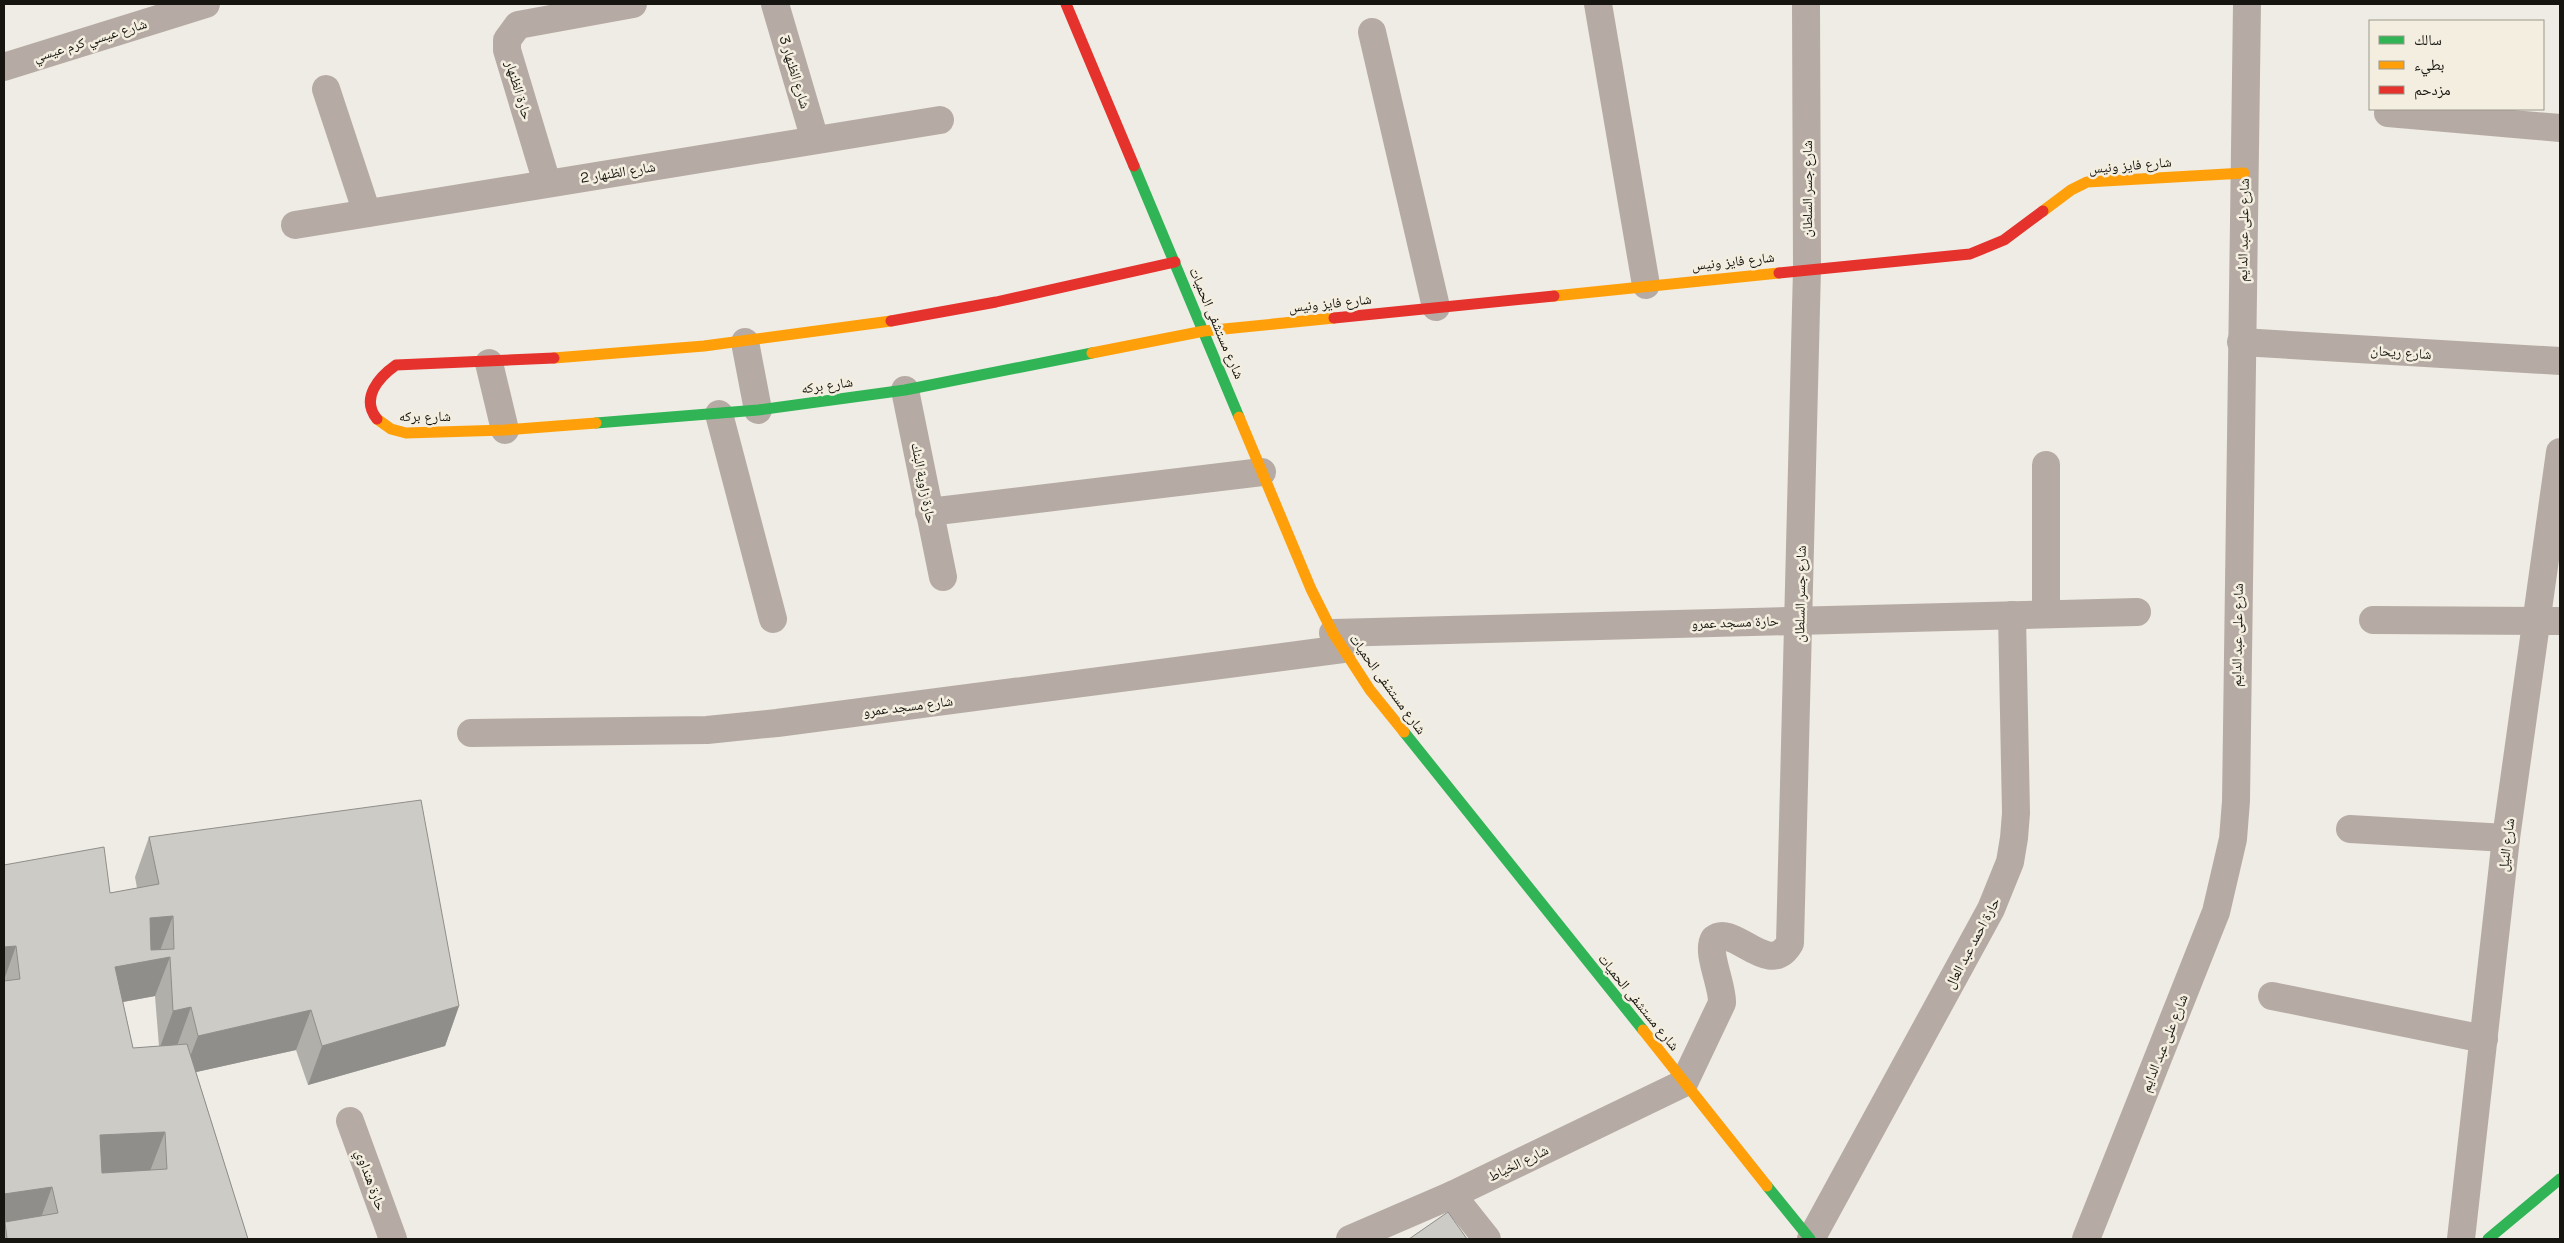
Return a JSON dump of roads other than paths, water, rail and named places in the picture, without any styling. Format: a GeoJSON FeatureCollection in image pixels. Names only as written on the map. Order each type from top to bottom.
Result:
{"type":"FeatureCollection","features":[{"type":"Feature","properties":{"kind":"street","name":"شارع عيسي كرم عيسي"},"geometry":{"type":"LineString","coordinates":[[4,67],[206,4]]}},
{"type":"Feature","properties":{"kind":"street","name":"حارة الظنهار"},"geometry":{"type":"LineString","coordinates":[[548,183],[507,50],[507,40],[518,25],[633,4]]}},
{"type":"Feature","properties":{"kind":"street","name":"شارع الظنهار 3"},"geometry":{"type":"LineString","coordinates":[[775,4],[815,140]]}},
{"type":"Feature","properties":{"kind":"street","name":"شارع مستشفى الحميات"},"geometry":{"type":"LineString","coordinates":[[1066,4],[1311,589],[1338,641],[1370,690],[1811,1239]]}},
{"type":"Feature","properties":{"kind":"street"},"geometry":{"type":"LineString","coordinates":[[1598,4],[1646,286]]}},
{"type":"Feature","properties":{"kind":"street","name":"شارع جسر السلطان"},"geometry":{"type":"LineString","coordinates":[[1684,1083],[1722,1003],[1722,994],[1712,950],[1714,939],[1724,936],[1768,956],[1781,953],[1790,943],[1807,269],[1806,4]]}},
{"type":"Feature","properties":{"kind":"street","name":"شارع على عبد الدايم"},"geometry":{"type":"LineString","coordinates":[[2086,1239],[2216,912],[2233,839],[2236,801],[2246,4]]}},
{"type":"Feature","properties":{"kind":"street"},"geometry":{"type":"LineString","coordinates":[[1372,32],[1436,307]]}},
{"type":"Feature","properties":{"kind":"street"},"geometry":{"type":"LineString","coordinates":[[326,89],[367,213]]}},
{"type":"Feature","properties":{"kind":"street"},"geometry":{"type":"LineString","coordinates":[[2388,114],[2560,128]]}},
{"type":"Feature","properties":{"kind":"street","name":"شارع الظنهار 2"},"geometry":{"type":"LineString","coordinates":[[295,225],[940,120]]}},
{"type":"Feature","properties":{"kind":"street","name":"شارع فايز ونيس"},"geometry":{"type":"LineString","coordinates":[[1204,331],[1970,254],[1987,250],[2020,231],[2070,190],[2087,182],[2244,173]]}},
{"type":"Feature","properties":{"kind":"street","name":"شارع بركه"},"geometry":{"type":"LineString","coordinates":[[1175,262],[1034,294],[900,320],[745,342],[489,363],[396,365],[383,372],[374,384],[370,397],[372,411],[380,423],[392,431],[406,433],[505,430],[719,414],[905,390],[1204,331]]}},
{"type":"Feature","properties":{"kind":"street"},"geometry":{"type":"LineString","coordinates":[[745,342],[758,410]]}},
{"type":"Feature","properties":{"kind":"street","name":"شارع ريحان"},"geometry":{"type":"LineString","coordinates":[[2241,342],[2560,361]]}},
{"type":"Feature","properties":{"kind":"street"},"geometry":{"type":"LineString","coordinates":[[489,363],[505,430]]}},
{"type":"Feature","properties":{"kind":"street","name":"حارة زاوية البنك"},"geometry":{"type":"LineString","coordinates":[[905,390],[943,577]]}},
{"type":"Feature","properties":{"kind":"street"},"geometry":{"type":"LineString","coordinates":[[719,414],[773,619]]}},
{"type":"Feature","properties":{"kind":"street","name":"شارع النيل"},"geometry":{"type":"LineString","coordinates":[[2461,1239],[2506,838],[2549,621],[2560,452]]}},
{"type":"Feature","properties":{"kind":"street"},"geometry":{"type":"LineString","coordinates":[[2046,465],[2046,614]]}},
{"type":"Feature","properties":{"kind":"street"},"geometry":{"type":"LineString","coordinates":[[929,512],[1262,472]]}},
{"type":"Feature","properties":{"kind":"street","name":"حارة مسجد عمرو"},"geometry":{"type":"LineString","coordinates":[[1338,641],[1799,620],[2137,612]]}},
{"type":"Feature","properties":{"kind":"street","name":"حارة احمد عبد العال"},"geometry":{"type":"LineString","coordinates":[[1811,1239],[1991,909],[2010,862],[2016,813],[2012,615]]}},
{"type":"Feature","properties":{"kind":"street"},"geometry":{"type":"LineString","coordinates":[[2373,620],[2549,621]]}},
{"type":"Feature","properties":{"kind":"street","name":"شارع مسجد عمرو"},"geometry":{"type":"LineString","coordinates":[[471,733],[706,730],[777,723],[1338,641]]}},
{"type":"Feature","properties":{"kind":"street"},"geometry":{"type":"LineString","coordinates":[[2350,830],[2506,838]]}},
{"type":"Feature","properties":{"kind":"street"},"geometry":{"type":"LineString","coordinates":[[2272,996],[2484,1040]]}},
{"type":"Feature","properties":{"kind":"street","name":"شارع الخياط"},"geometry":{"type":"LineString","coordinates":[[1350,1239],[1452,1195],[1684,1083]]}},
{"type":"Feature","properties":{"kind":"street","name":"حارة هنداوي"},"geometry":{"type":"LineString","coordinates":[[350,1121],[392,1239]]}},
{"type":"Feature","properties":{"kind":"street"},"geometry":{"type":"LineString","coordinates":[[2488,1239],[2560,1180]]}},
{"type":"Feature","properties":{"kind":"street"},"geometry":{"type":"LineString","coordinates":[[1452,1195],[1486,1239]]}}]}
